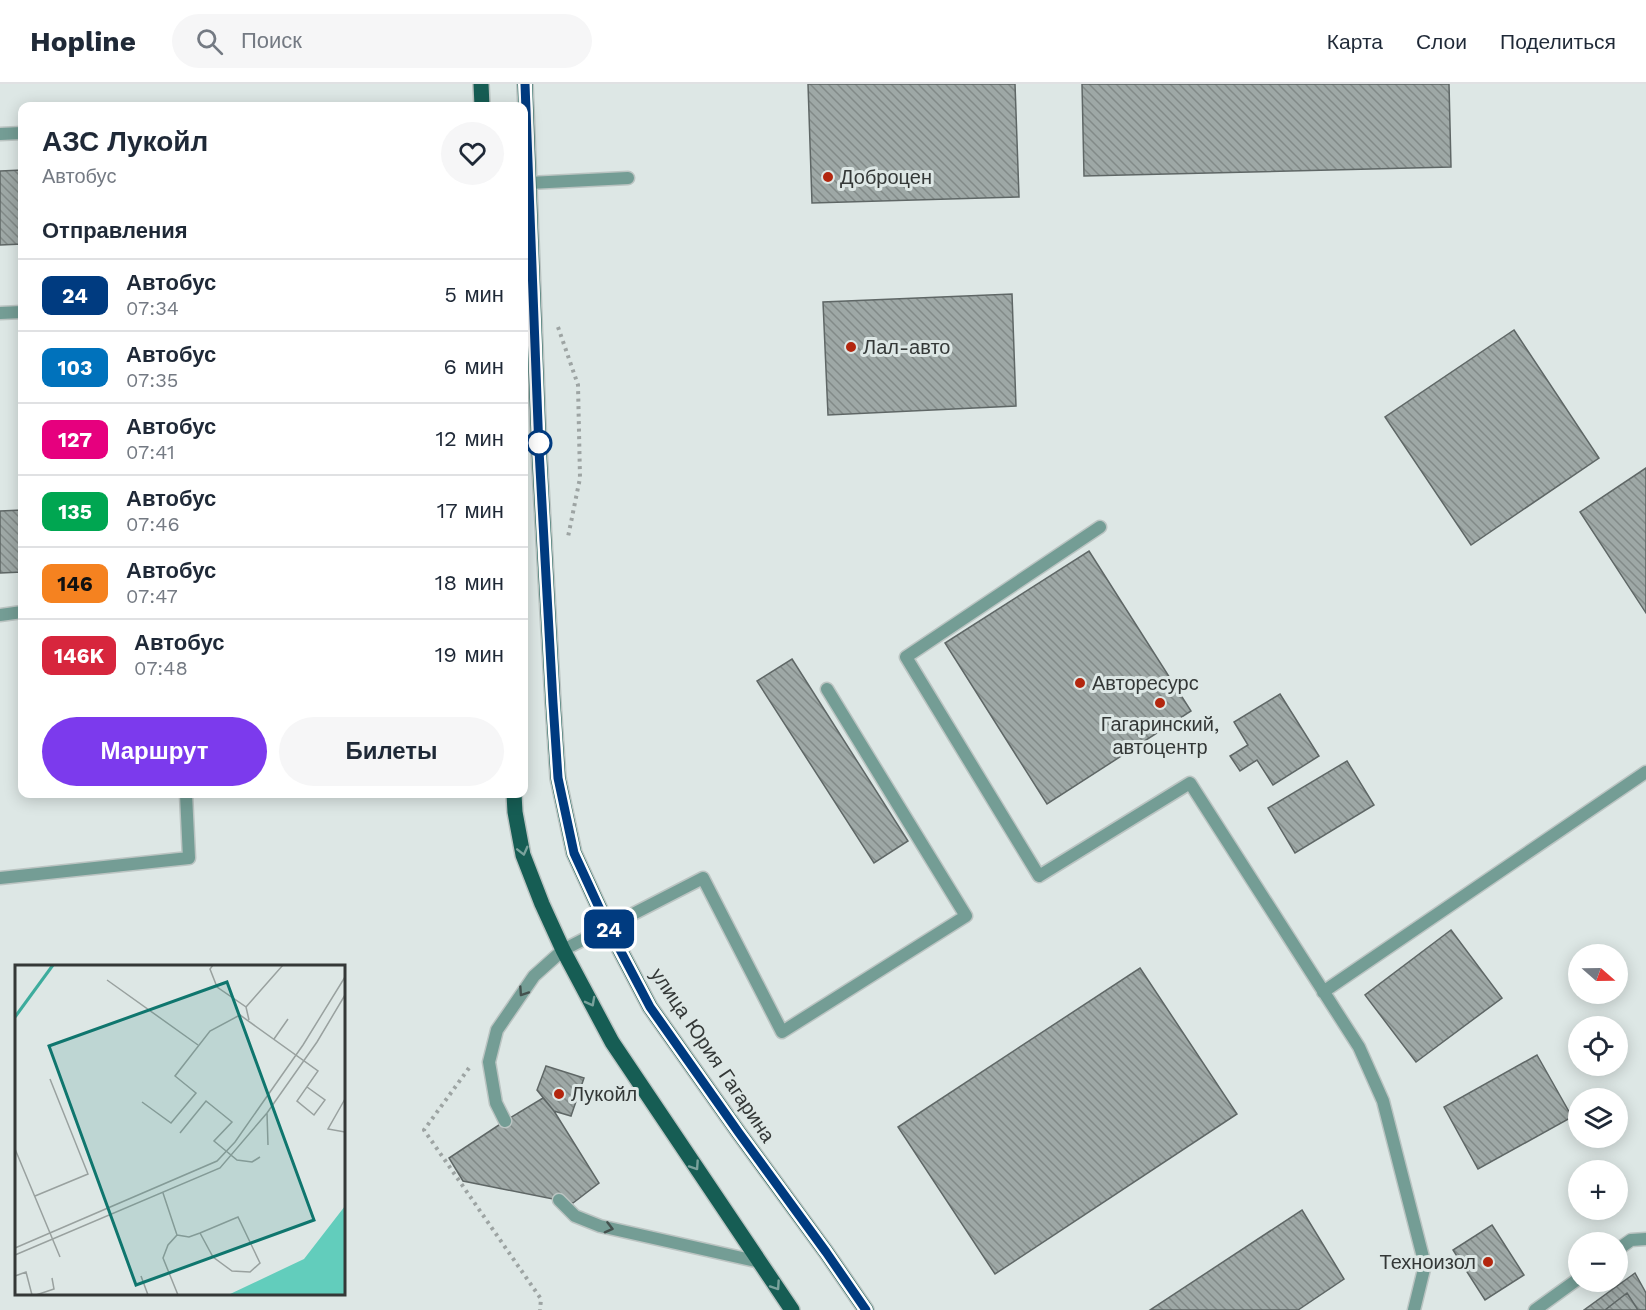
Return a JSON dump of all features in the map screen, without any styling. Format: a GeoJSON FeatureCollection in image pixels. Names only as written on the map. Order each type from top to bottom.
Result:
{"type":"FeatureCollection","features":[{"type":"Feature","properties":{"kind":"main road"},"geometry":{"type":"LineString","coordinates":[[481,84],[482,102]]}},
{"type":"Feature","properties":{"kind":"main road","name":"улица Юрия Гагарина"},"geometry":{"type":"LineString","coordinates":[[525,84],[526,102]]}},
{"type":"Feature","properties":{"kind":"main road","name":"улица Юрия Гагарина"},"geometry":{"type":"LineString","coordinates":[[528,158],[539,450],[558,778],[574,853],[608,927],[650,1007],[866,1310]]}},
{"type":"Feature","properties":{"kind":"main road"},"geometry":{"type":"LineString","coordinates":[[514,798],[524,855],[542,904],[563,950],[612,1042],[792,1310]]}},
{"type":"Feature","properties":{"kind":"lane"},"geometry":{"type":"LineString","coordinates":[[0,134],[18,133]]}},
{"type":"Feature","properties":{"kind":"lane"},"geometry":{"type":"LineString","coordinates":[[529,183],[628,178]]}},
{"type":"Feature","properties":{"kind":"lane"},"geometry":{"type":"LineString","coordinates":[[0,313],[18,312]]}},
{"type":"Feature","properties":{"kind":"lane"},"geometry":{"type":"LineString","coordinates":[[1100,527],[906,657],[1039,876],[1190,783],[1359,1047],[1383,1101],[1425,1264],[1414,1310]]}},
{"type":"Feature","properties":{"kind":"lane"},"geometry":{"type":"LineString","coordinates":[[0,615],[18,613]]}},
{"type":"Feature","properties":{"kind":"lane"},"geometry":{"type":"LineString","coordinates":[[505,1121],[496,1103],[489,1062],[497,1030],[534,976],[563,950],[703,878],[782,1032],[966,916],[827,689]]}},
{"type":"Feature","properties":{"kind":"lane"},"geometry":{"type":"LineString","coordinates":[[1323,992],[1646,772]]}},
{"type":"Feature","properties":{"kind":"lane"},"geometry":{"type":"LineString","coordinates":[[0,878],[189,858],[186,798]]}},
{"type":"Feature","properties":{"kind":"lane"},"geometry":{"type":"LineString","coordinates":[[559,1200],[575,1216],[600,1226],[760,1263]]}},
{"type":"Feature","properties":{"kind":"lane"},"geometry":{"type":"LineString","coordinates":[[1628,1243],[1632,1240],[1646,1239]]}},
{"type":"Feature","properties":{"kind":"lane"},"geometry":{"type":"LineString","coordinates":[[1535,1310],[1568,1286]]}},
{"type":"Feature","properties":{"kind":"path"},"geometry":{"type":"LineString","coordinates":[[557,324],[578,385],[580,478],[567,542]]}},
{"type":"Feature","properties":{"kind":"path"},"geometry":{"type":"LineString","coordinates":[[471,1065],[424,1130],[541,1299],[540,1310]]}},
{"type":"Feature","properties":{"kind":"building"},"geometry":{"type":"Polygon","coordinates":[[[808,84],[1015,84],[1019,197],[812,203],[808,84]]]}},
{"type":"Feature","properties":{"kind":"building"},"geometry":{"type":"Polygon","coordinates":[[[1082,84],[1449,84],[1451,167],[1084,176],[1082,84]]]}},
{"type":"Feature","properties":{"kind":"building"},"geometry":{"type":"Polygon","coordinates":[[[18,170],[18,244],[0,245],[0,171],[18,170]]]}},
{"type":"Feature","properties":{"kind":"building"},"geometry":{"type":"Polygon","coordinates":[[[1012,294],[1016,406],[828,415],[823,302],[1012,294]]]}},
{"type":"Feature","properties":{"kind":"building"},"geometry":{"type":"Polygon","coordinates":[[[1514,330],[1599,458],[1471,545],[1385,417],[1514,330]]]}},
{"type":"Feature","properties":{"kind":"building"},"geometry":{"type":"Polygon","coordinates":[[[1646,468],[1646,613],[1580,512],[1646,468]]]}},
{"type":"Feature","properties":{"kind":"building"},"geometry":{"type":"Polygon","coordinates":[[[18,510],[18,572],[0,573],[0,511],[18,510]]]}},
{"type":"Feature","properties":{"kind":"building"},"geometry":{"type":"Polygon","coordinates":[[[1089,551],[1191,711],[1047,804],[945,643],[1089,551]]]}},
{"type":"Feature","properties":{"kind":"building"},"geometry":{"type":"Polygon","coordinates":[[[792,659],[908,841],[874,863],[757,681],[792,659]]]}},
{"type":"Feature","properties":{"kind":"building"},"geometry":{"type":"Polygon","coordinates":[[[1280,694],[1319,756],[1273,785],[1257,760],[1240,771],[1230,756],[1248,745],[1234,722],[1280,694]]]}},
{"type":"Feature","properties":{"kind":"building"},"geometry":{"type":"Polygon","coordinates":[[[1347,761],[1374,805],[1295,853],[1268,808],[1347,761]]]}},
{"type":"Feature","properties":{"kind":"building"},"geometry":{"type":"Polygon","coordinates":[[[1451,930],[1502,998],[1416,1062],[1365,995],[1451,930]]]}},
{"type":"Feature","properties":{"kind":"building"},"geometry":{"type":"Polygon","coordinates":[[[1140,968],[1237,1114],[995,1274],[898,1127],[1140,968]]]}},
{"type":"Feature","properties":{"kind":"building"},"geometry":{"type":"Polygon","coordinates":[[[1537,1055],[1568,1110],[1568,1119],[1478,1169],[1444,1107],[1537,1055]]]}},
{"type":"Feature","properties":{"kind":"building","name":"Лукойл"},"geometry":{"type":"Polygon","coordinates":[[[546,1066],[584,1078],[571,1116],[554,1111],[537,1090],[546,1066]]]}},
{"type":"Feature","properties":{"kind":"building"},"geometry":{"type":"Polygon","coordinates":[[[543,1098],[554,1111],[599,1183],[573,1203],[463,1181],[449,1158],[543,1098]]]}},
{"type":"Feature","properties":{"kind":"building"},"geometry":{"type":"Polygon","coordinates":[[[1302,1210],[1344,1279],[1298,1310],[1150,1310],[1302,1210]]]}},
{"type":"Feature","properties":{"kind":"building","name":"Техноизол"},"geometry":{"type":"Polygon","coordinates":[[[1492,1225],[1524,1275],[1485,1300],[1453,1250],[1492,1225]]]}},
{"type":"Feature","properties":{"kind":"building"},"geometry":{"type":"Polygon","coordinates":[[[1635,1273],[1646,1293],[1646,1310],[1584,1310],[1609,1292],[1628,1292],[1628,1278],[1635,1273]]]}},
{"type":"Feature","properties":{"kind":"building"},"geometry":{"type":"Polygon","coordinates":[[[1627,1293],[1638,1310],[1605,1310],[1627,1293]]]}},
{"type":"Feature","properties":{"kind":"bus line","name":"24"},"geometry":{"type":"LineString","coordinates":[[525,84],[526,102]]}},
{"type":"Feature","properties":{"kind":"bus line","name":"24"},"geometry":{"type":"LineString","coordinates":[[528,148],[539,450],[553,703],[558,778],[574,853],[608,927],[650,1007],[866,1310]]}},
{"type":"Feature","properties":{"kind":"place","name":"Доброцен"},"geometry":{"type":"Point","coordinates":[828,177]}},
{"type":"Feature","properties":{"kind":"place","name":"Лал-авто"},"geometry":{"type":"Point","coordinates":[851,347]}},
{"type":"Feature","properties":{"kind":"place","name":"Авторесурс"},"geometry":{"type":"Point","coordinates":[1080,683]}},
{"type":"Feature","properties":{"kind":"place","name":"Гагаринский, автоцентр"},"geometry":{"type":"Point","coordinates":[1160,703]}},
{"type":"Feature","properties":{"kind":"place","name":"Лукойл"},"geometry":{"type":"Point","coordinates":[559,1094]}},
{"type":"Feature","properties":{"kind":"place","name":"Техноизол"},"geometry":{"type":"Point","coordinates":[1488,1262]}}]}
